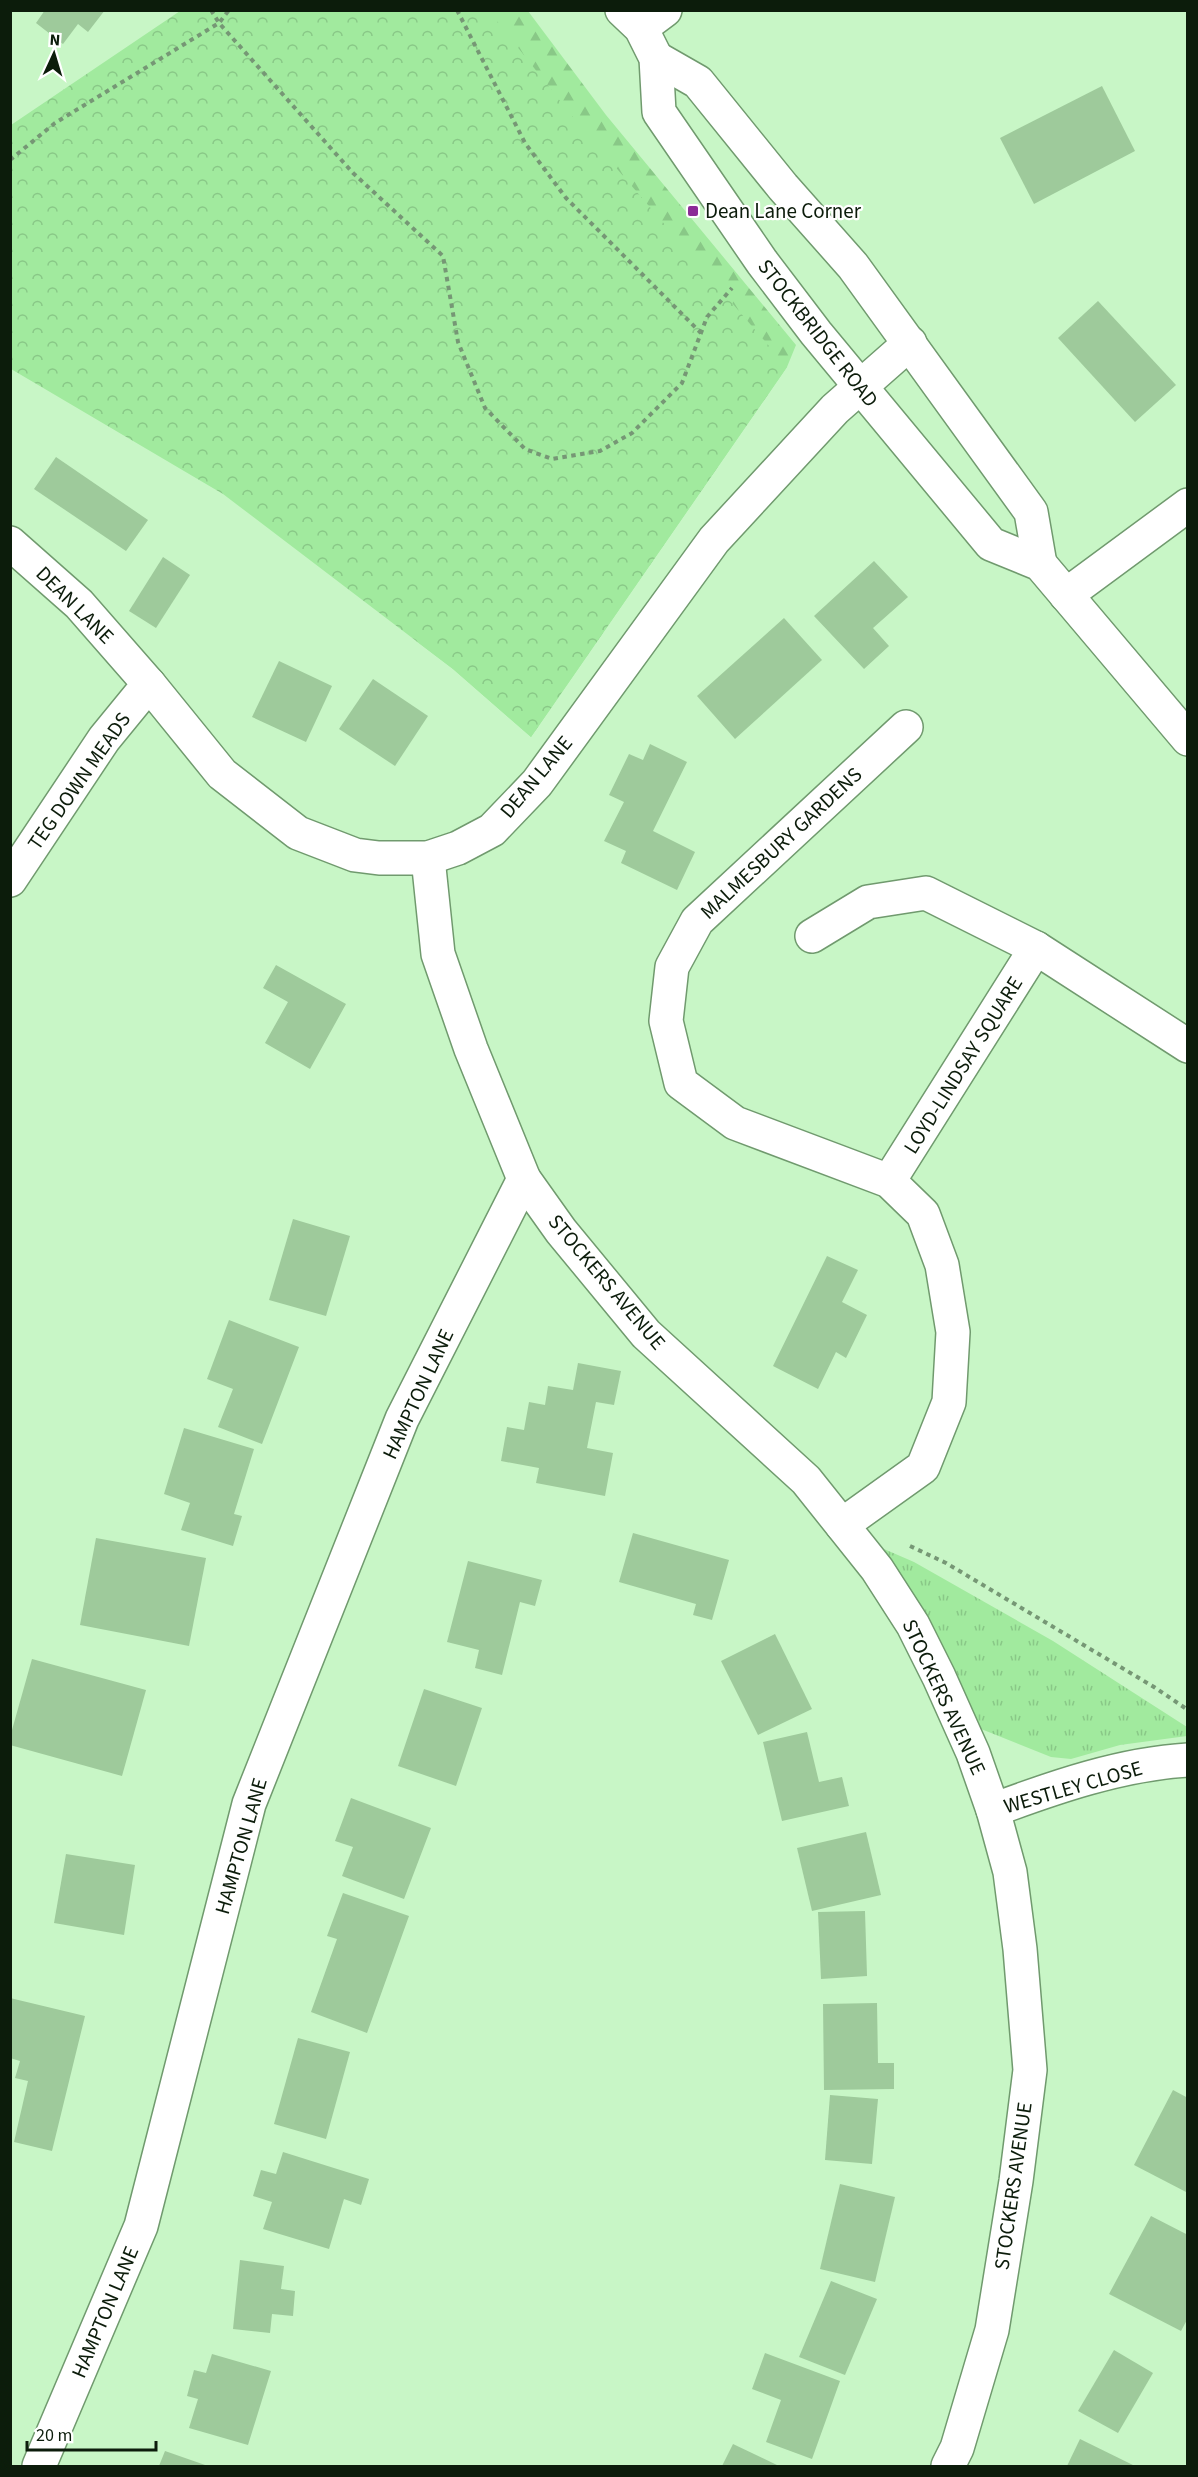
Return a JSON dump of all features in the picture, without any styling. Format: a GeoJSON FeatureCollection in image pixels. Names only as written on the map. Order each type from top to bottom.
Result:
{"type":"FeatureCollection","features":[{"type":"Feature","properties":{"kind":"street","name":"STOCKBRIDGE ROAD"},"geometry":{"type":"LineString","coordinates":[[643,16],[656,58],[659,112],[762,262],[860,388],[991,544],[1040,564],[1188,739]]}},
{"type":"Feature","properties":{"kind":"street"},"geometry":{"type":"LineString","coordinates":[[656,58],[698,82],[783,187],[854,267],[1031,512],[1040,564]]}},
{"type":"Feature","properties":{"kind":"street","name":"DEAN LANE"},"geometry":{"type":"LineString","coordinates":[[10,543],[79,604],[149,684],[222,774],[298,833],[355,855],[379,858],[428,858],[458,848],[492,830],[537,783],[714,540],[835,409],[910,342]]}},
{"type":"Feature","properties":{"kind":"street"},"geometry":{"type":"LineString","coordinates":[[1066,595],[1188,505]]}},
{"type":"Feature","properties":{"kind":"street","name":"TEG DOWN MEADS"},"geometry":{"type":"LineString","coordinates":[[10,880],[104,739],[149,684]]}},
{"type":"Feature","properties":{"kind":"street","name":"MALMESBURY GARDENS"},"geometry":{"type":"LineString","coordinates":[[842,1525],[923,1467],[949,1402],[953,1332],[942,1265],[923,1215],[889,1181],[735,1123],[681,1083],[666,1021],[672,967],[697,921],[906,727]]}},
{"type":"Feature","properties":{"kind":"street","name":"STOCKERS AVENUE"},"geometry":{"type":"LineString","coordinates":[[428,858],[438,954],[471,1049],[524,1179],[561,1231],[646,1334],[806,1480],[877,1569],[913,1625],[973,1753],[993,1810],[1010,1872],[1020,1949],[1030,2070],[1016,2181],[992,2330],[957,2448],[948,2466]]}},
{"type":"Feature","properties":{"kind":"street"},"geometry":{"type":"LineString","coordinates":[[812,936],[868,902],[926,893],[1036,948],[1188,1046]]}},
{"type":"Feature","properties":{"kind":"street","name":"LOYD-LINDSAY SQUARE"},"geometry":{"type":"LineString","coordinates":[[889,1181],[1036,948]]}},
{"type":"Feature","properties":{"kind":"street","name":"HAMPTON LANE"},"geometry":{"type":"LineString","coordinates":[[39,2466],[141,2226],[249,1804],[402,1419],[524,1179]]}},
{"type":"Feature","properties":{"kind":"street","name":"WESTLEY CLOSE"},"geometry":{"type":"LineString","coordinates":[[993,1810],[1027,1797],[1127,1768],[1188,1760]]}},
{"type":"Feature","properties":{"kind":"path"},"geometry":{"type":"LineString","coordinates":[[211,10],[219,23],[353,173],[443,256],[458,342],[485,408],[525,449],[552,459],[600,450],[632,433],[682,383],[707,317],[736,284]]}},
{"type":"Feature","properties":{"kind":"path"},"geometry":{"type":"LineString","coordinates":[[10,160],[55,123],[219,23],[229,10]]}},
{"type":"Feature","properties":{"kind":"path"},"geometry":{"type":"LineString","coordinates":[[457,10],[525,143],[566,198],[701,333]]}},
{"type":"Feature","properties":{"kind":"path"},"geometry":{"type":"LineString","coordinates":[[906,1544],[946,1563],[1154,1687],[1188,1710]]}},
{"type":"Feature","properties":{"kind":"green space"},"geometry":{"type":"Polygon","coordinates":[[[180,11],[489,11],[576,121],[787,367],[531,737],[453,669],[223,494],[11,369],[11,125],[180,11]]]}},
{"type":"Feature","properties":{"kind":"green space"},"geometry":{"type":"Polygon","coordinates":[[[442,11],[528,11],[606,115],[796,345],[787,367],[531,737],[453,669],[416,641],[510,568],[442,11]]]}},
{"type":"Feature","properties":{"kind":"green space"},"geometry":{"type":"Polygon","coordinates":[[[884,1549],[914,1562],[1053,1641],[1187,1727],[1187,1736],[1120,1745],[1071,1759],[1051,1757],[976,1727],[906,1587],[884,1549]]]}},
{"type":"Feature","properties":{"kind":"building"},"geometry":{"type":"Polygon","coordinates":[[[45,10],[105,10],[88,32],[78,24],[63,44],[36,23],[45,10]]]}},
{"type":"Feature","properties":{"kind":"building"},"geometry":{"type":"Polygon","coordinates":[[[1102,86],[1135,151],[1034,204],[1000,138],[1102,86]]]}},
{"type":"Feature","properties":{"kind":"building"},"geometry":{"type":"Polygon","coordinates":[[[1098,301],[1176,385],[1135,422],[1058,338],[1098,301]]]}},
{"type":"Feature","properties":{"kind":"building"},"geometry":{"type":"Polygon","coordinates":[[[56,457],[148,520],[126,551],[34,489],[56,457]]]}},
{"type":"Feature","properties":{"kind":"building"},"geometry":{"type":"Polygon","coordinates":[[[163,557],[190,575],[156,628],[129,611],[163,557]]]}},
{"type":"Feature","properties":{"kind":"building"},"geometry":{"type":"Polygon","coordinates":[[[874,561],[908,597],[873,628],[889,646],[864,669],[814,616],[874,561]]]}},
{"type":"Feature","properties":{"kind":"building"},"geometry":{"type":"Polygon","coordinates":[[[784,618],[822,660],[735,739],[697,696],[784,618]]]}},
{"type":"Feature","properties":{"kind":"building"},"geometry":{"type":"Polygon","coordinates":[[[279,661],[332,686],[306,742],[252,717],[279,661]]]}},
{"type":"Feature","properties":{"kind":"building"},"geometry":{"type":"Polygon","coordinates":[[[373,679],[428,716],[395,766],[339,729],[373,679]]]}},
{"type":"Feature","properties":{"kind":"building"},"geometry":{"type":"Polygon","coordinates":[[[650,744],[687,762],[653,831],[695,852],[677,890],[621,863],[626,851],[604,841],[624,802],[609,795],[629,754],[643,760],[650,744]]]}},
{"type":"Feature","properties":{"kind":"building"},"geometry":{"type":"Polygon","coordinates":[[[276,965],[346,1004],[310,1069],[265,1043],[288,1002],[263,988],[276,965]]]}},
{"type":"Feature","properties":{"kind":"building"},"geometry":{"type":"Polygon","coordinates":[[[293,1219],[350,1236],[326,1316],[269,1300],[293,1219]]]}},
{"type":"Feature","properties":{"kind":"building"},"geometry":{"type":"Polygon","coordinates":[[[827,1256],[858,1270],[842,1302],[867,1315],[846,1358],[836,1352],[818,1389],[773,1366],[827,1256]]]}},
{"type":"Feature","properties":{"kind":"building"},"geometry":{"type":"Polygon","coordinates":[[[229,1320],[299,1347],[262,1444],[218,1427],[233,1389],[207,1379],[229,1320]]]}},
{"type":"Feature","properties":{"kind":"building"},"geometry":{"type":"Polygon","coordinates":[[[578,1363],[621,1371],[614,1405],[596,1402],[587,1448],[613,1453],[605,1496],[536,1483],[539,1468],[501,1461],[507,1427],[524,1430],[529,1402],[545,1405],[548,1386],[573,1390],[578,1363]]]}},
{"type":"Feature","properties":{"kind":"building"},"geometry":{"type":"Polygon","coordinates":[[[184,1428],[254,1449],[234,1514],[242,1516],[233,1546],[181,1530],[190,1503],[164,1494],[184,1428]]]}},
{"type":"Feature","properties":{"kind":"building"},"geometry":{"type":"Polygon","coordinates":[[[633,1533],[729,1560],[712,1620],[693,1615],[696,1604],[619,1582],[633,1533]]]}},
{"type":"Feature","properties":{"kind":"building"},"geometry":{"type":"Polygon","coordinates":[[[96,1538],[206,1558],[189,1646],[80,1625],[96,1538]]]}},
{"type":"Feature","properties":{"kind":"building"},"geometry":{"type":"Polygon","coordinates":[[[468,1561],[542,1580],[535,1606],[520,1602],[502,1675],[475,1668],[479,1650],[447,1642],[468,1561]]]}},
{"type":"Feature","properties":{"kind":"building"},"geometry":{"type":"Polygon","coordinates":[[[775,1634],[812,1709],[758,1735],[721,1661],[775,1634]]]}},
{"type":"Feature","properties":{"kind":"building"},"geometry":{"type":"Polygon","coordinates":[[[32,1659],[146,1690],[122,1776],[10,1745],[10,1737],[32,1659]]]}},
{"type":"Feature","properties":{"kind":"building"},"geometry":{"type":"Polygon","coordinates":[[[424,1689],[482,1708],[456,1786],[398,1766],[424,1689]]]}},
{"type":"Feature","properties":{"kind":"building"},"geometry":{"type":"Polygon","coordinates":[[[807,1732],[819,1782],[842,1777],[849,1806],[782,1821],[763,1742],[807,1732]]]}},
{"type":"Feature","properties":{"kind":"building"},"geometry":{"type":"Polygon","coordinates":[[[351,1798],[431,1828],[404,1899],[342,1876],[353,1847],[335,1841],[351,1798]]]}},
{"type":"Feature","properties":{"kind":"building"},"geometry":{"type":"Polygon","coordinates":[[[866,1832],[881,1895],[812,1911],[797,1848],[866,1832]]]}},
{"type":"Feature","properties":{"kind":"building"},"geometry":{"type":"Polygon","coordinates":[[[66,1854],[135,1865],[124,1935],[54,1923],[66,1854]]]}},
{"type":"Feature","properties":{"kind":"building"},"geometry":{"type":"Polygon","coordinates":[[[343,1893],[409,1916],[367,2033],[311,2012],[337,1939],[327,1936],[343,1893]]]}},
{"type":"Feature","properties":{"kind":"building"},"geometry":{"type":"Polygon","coordinates":[[[865,1911],[867,1976],[821,1979],[818,1912],[865,1911]]]}},
{"type":"Feature","properties":{"kind":"building"},"geometry":{"type":"Polygon","coordinates":[[[10,1998],[85,2016],[52,2151],[14,2142],[28,2081],[15,2078],[20,2061],[10,2058],[10,1998]]]}},
{"type":"Feature","properties":{"kind":"building"},"geometry":{"type":"Polygon","coordinates":[[[877,2003],[878,2063],[894,2063],[894,2089],[824,2090],[823,2004],[877,2003]]]}},
{"type":"Feature","properties":{"kind":"building"},"geometry":{"type":"Polygon","coordinates":[[[298,2038],[350,2052],[326,2139],[274,2124],[298,2038]]]}},
{"type":"Feature","properties":{"kind":"building"},"geometry":{"type":"Polygon","coordinates":[[[1173,2090],[1188,2098],[1188,2193],[1134,2165],[1173,2090]]]}},
{"type":"Feature","properties":{"kind":"building"},"geometry":{"type":"Polygon","coordinates":[[[830,2095],[878,2099],[872,2164],[825,2160],[830,2095]]]}},
{"type":"Feature","properties":{"kind":"building"},"geometry":{"type":"Polygon","coordinates":[[[283,2152],[369,2179],[361,2205],[344,2199],[329,2249],[263,2229],[272,2202],[253,2196],[261,2170],[276,2174],[283,2152]]]}},
{"type":"Feature","properties":{"kind":"building"},"geometry":{"type":"Polygon","coordinates":[[[840,2184],[895,2197],[875,2282],[820,2269],[840,2184]]]}},
{"type":"Feature","properties":{"kind":"building"},"geometry":{"type":"Polygon","coordinates":[[[1151,2216],[1188,2235],[1188,2318],[1181,2331],[1109,2294],[1151,2216]]]}},
{"type":"Feature","properties":{"kind":"building"},"geometry":{"type":"Polygon","coordinates":[[[240,2260],[284,2266],[281,2289],[295,2291],[293,2316],[272,2314],[270,2333],[233,2329],[240,2260]]]}},
{"type":"Feature","properties":{"kind":"building"},"geometry":{"type":"Polygon","coordinates":[[[831,2281],[877,2299],[845,2375],[799,2357],[831,2281]]]}},
{"type":"Feature","properties":{"kind":"building"},"geometry":{"type":"Polygon","coordinates":[[[1114,2350],[1153,2373],[1118,2433],[1078,2411],[1114,2350]]]}},
{"type":"Feature","properties":{"kind":"building"},"geometry":{"type":"Polygon","coordinates":[[[765,2353],[840,2381],[812,2459],[766,2442],[781,2400],[752,2389],[765,2353]]]}},
{"type":"Feature","properties":{"kind":"building"},"geometry":{"type":"Polygon","coordinates":[[[212,2354],[271,2371],[248,2445],[189,2428],[198,2399],[187,2396],[194,2370],[206,2373],[212,2354]]]}},
{"type":"Feature","properties":{"kind":"building"},"geometry":{"type":"Polygon","coordinates":[[[1080,2439],[1135,2466],[1067,2466],[1080,2439]]]}},
{"type":"Feature","properties":{"kind":"building"},"geometry":{"type":"Polygon","coordinates":[[[733,2444],[779,2466],[722,2466],[733,2444]]]}},
{"type":"Feature","properties":{"kind":"building"},"geometry":{"type":"Polygon","coordinates":[[[165,2451],[208,2466],[159,2466],[165,2451]]]}},
{"type":"Feature","properties":{"kind":"place","name":"Dean Lane Corner"},"geometry":{"type":"Point","coordinates":[693,211]}}]}
